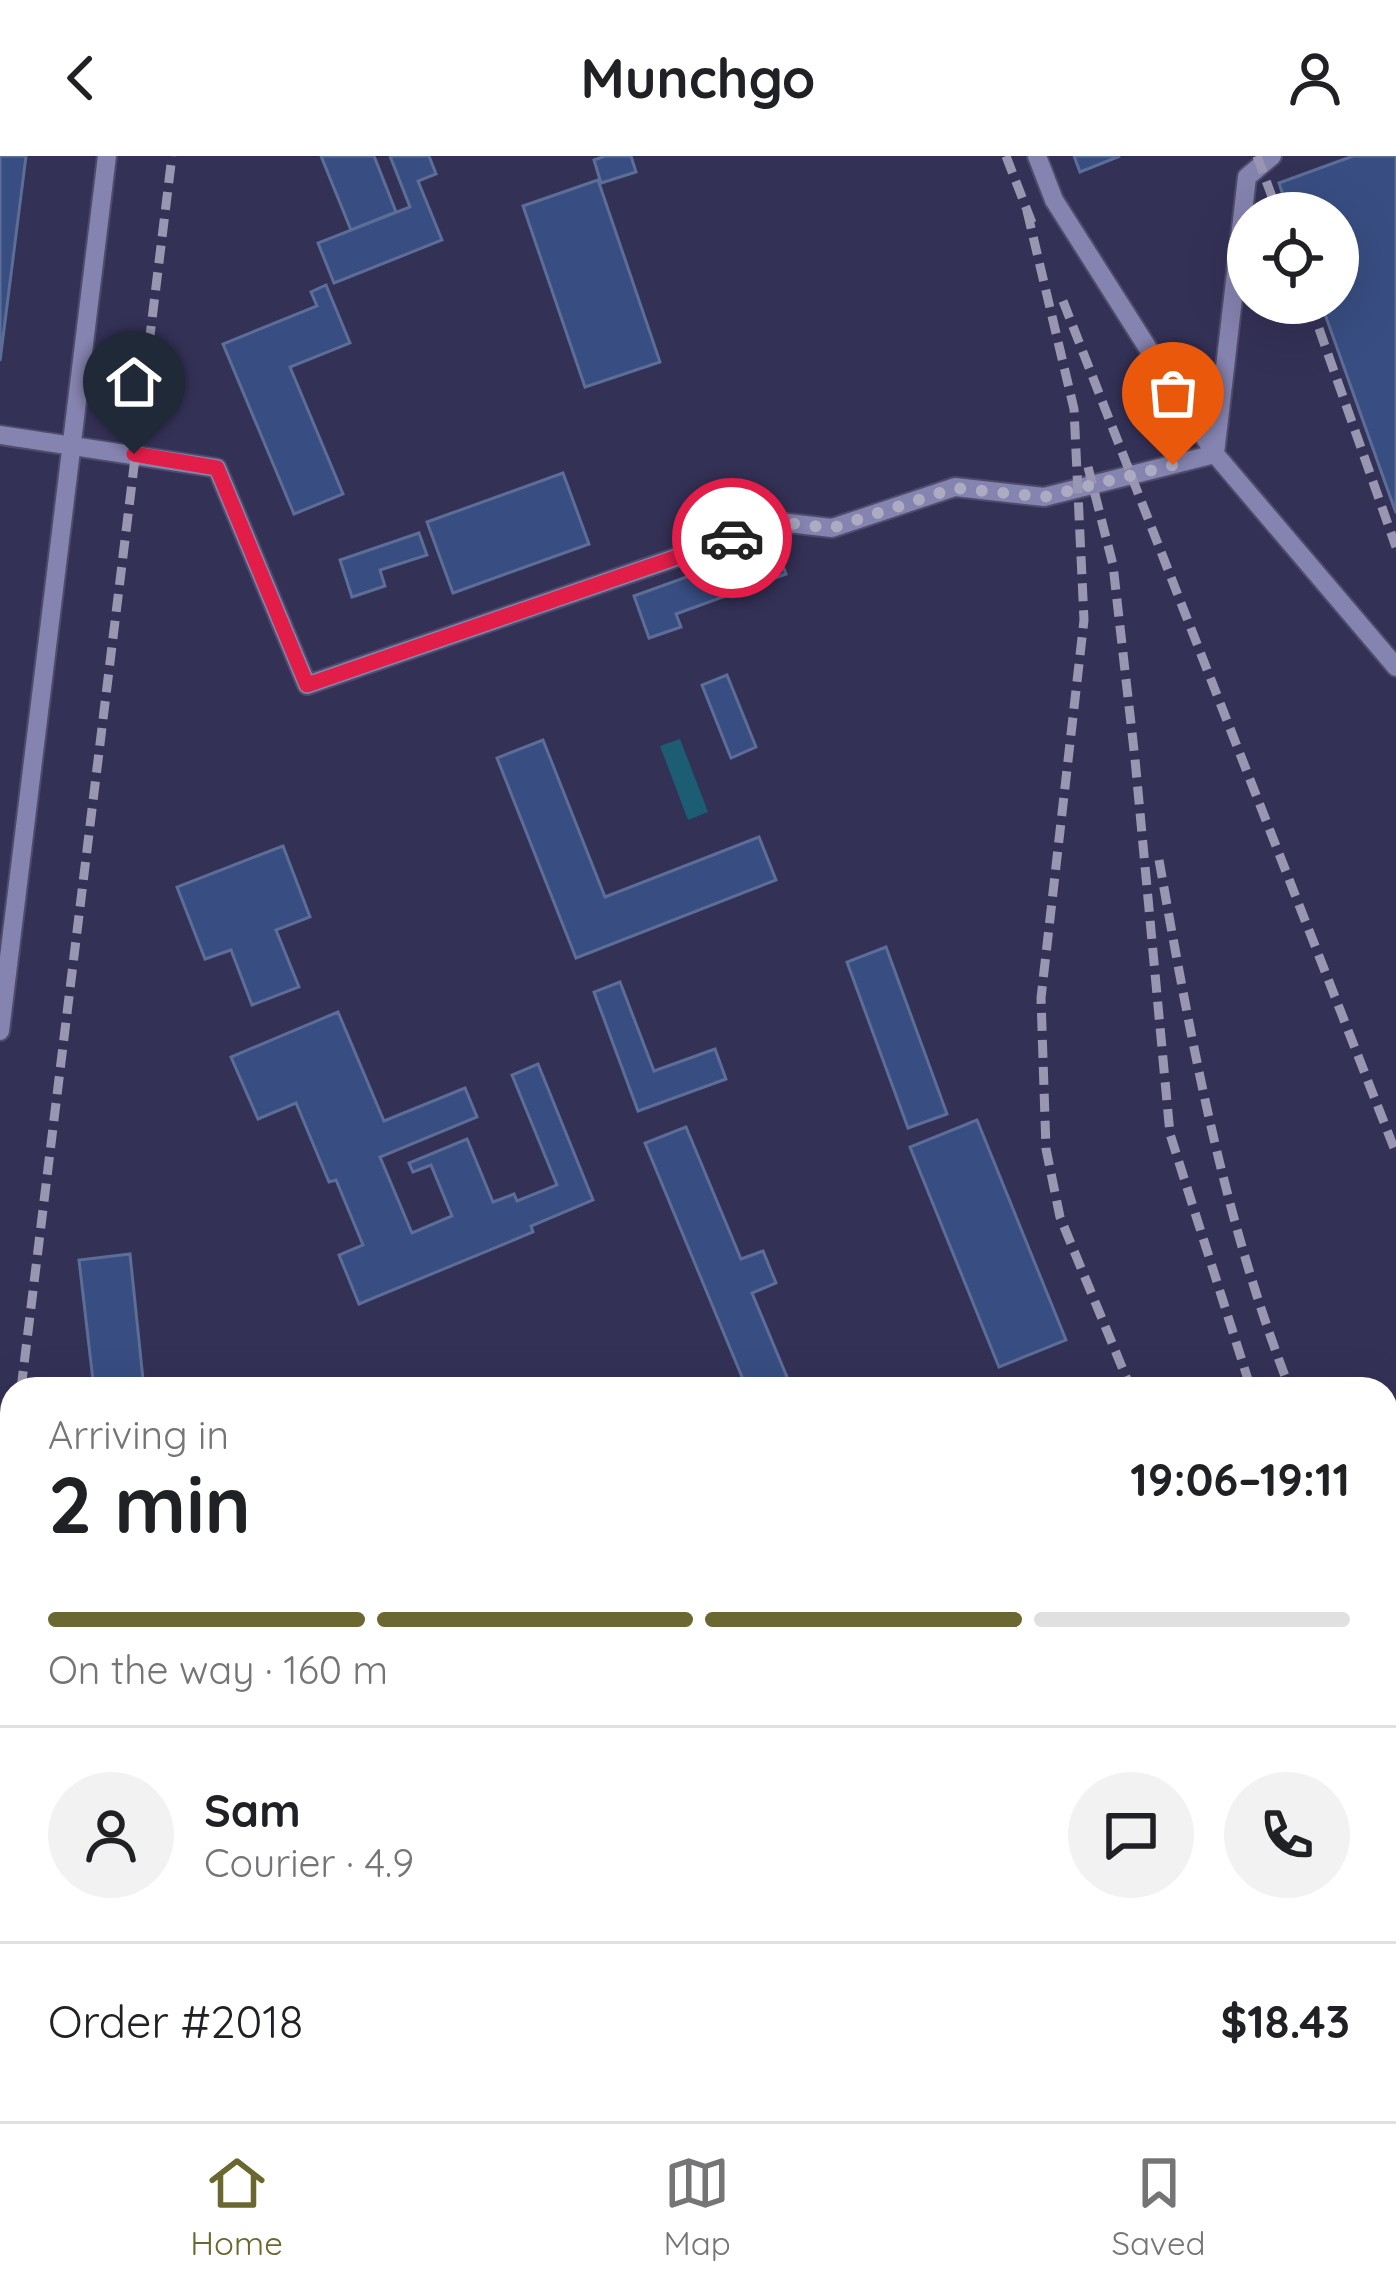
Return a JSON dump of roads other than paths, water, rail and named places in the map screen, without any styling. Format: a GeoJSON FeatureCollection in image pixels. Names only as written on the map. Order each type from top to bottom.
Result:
{"type":"FeatureCollection","features":[{"type":"Feature","properties":{"kind":"lane"},"geometry":{"type":"LineString","coordinates":[[0,1031],[107,156]]}},
{"type":"Feature","properties":{"kind":"lane"},"geometry":{"type":"LineString","coordinates":[[1037,156],[1054,200],[1215,454],[1396,667]]}},
{"type":"Feature","properties":{"kind":"lane"},"geometry":{"type":"LineString","coordinates":[[1215,454],[1247,176],[1271,156]]}},
{"type":"Feature","properties":{"kind":"lane"},"geometry":{"type":"LineString","coordinates":[[0,435],[217,468],[307,685],[779,522],[832,528],[955,488],[1044,497],[1215,454]]}},
{"type":"Feature","properties":{"kind":"water"},"geometry":{"type":"Polygon","coordinates":[[[680,739],[708,812],[688,820],[660,746],[680,739]]]}},
{"type":"Feature","properties":{"kind":"railway"},"geometry":{"type":"LineString","coordinates":[[22,1377],[172,156]]}},
{"type":"Feature","properties":{"kind":"railway"},"geometry":{"type":"LineString","coordinates":[[1006,156],[1032,223]]}},
{"type":"Feature","properties":{"kind":"railway"},"geometry":{"type":"LineString","coordinates":[[1257,156],[1270,192]]}},
{"type":"Feature","properties":{"kind":"railway"},"geometry":{"type":"LineString","coordinates":[[1027,211],[1074,409],[1084,620],[1041,998],[1046,1149],[1060,1217],[1126,1377]]}},
{"type":"Feature","properties":{"kind":"railway"},"geometry":{"type":"LineString","coordinates":[[1063,301],[1396,1153]]}},
{"type":"Feature","properties":{"kind":"railway"},"geometry":{"type":"LineString","coordinates":[[1317,324],[1396,547]]}},
{"type":"Feature","properties":{"kind":"railway"},"geometry":{"type":"LineString","coordinates":[[1088,467],[1113,565],[1170,1134],[1247,1377]]}},
{"type":"Feature","properties":{"kind":"railway"},"geometry":{"type":"LineString","coordinates":[[1159,860],[1228,1194],[1286,1377]]}}]}
